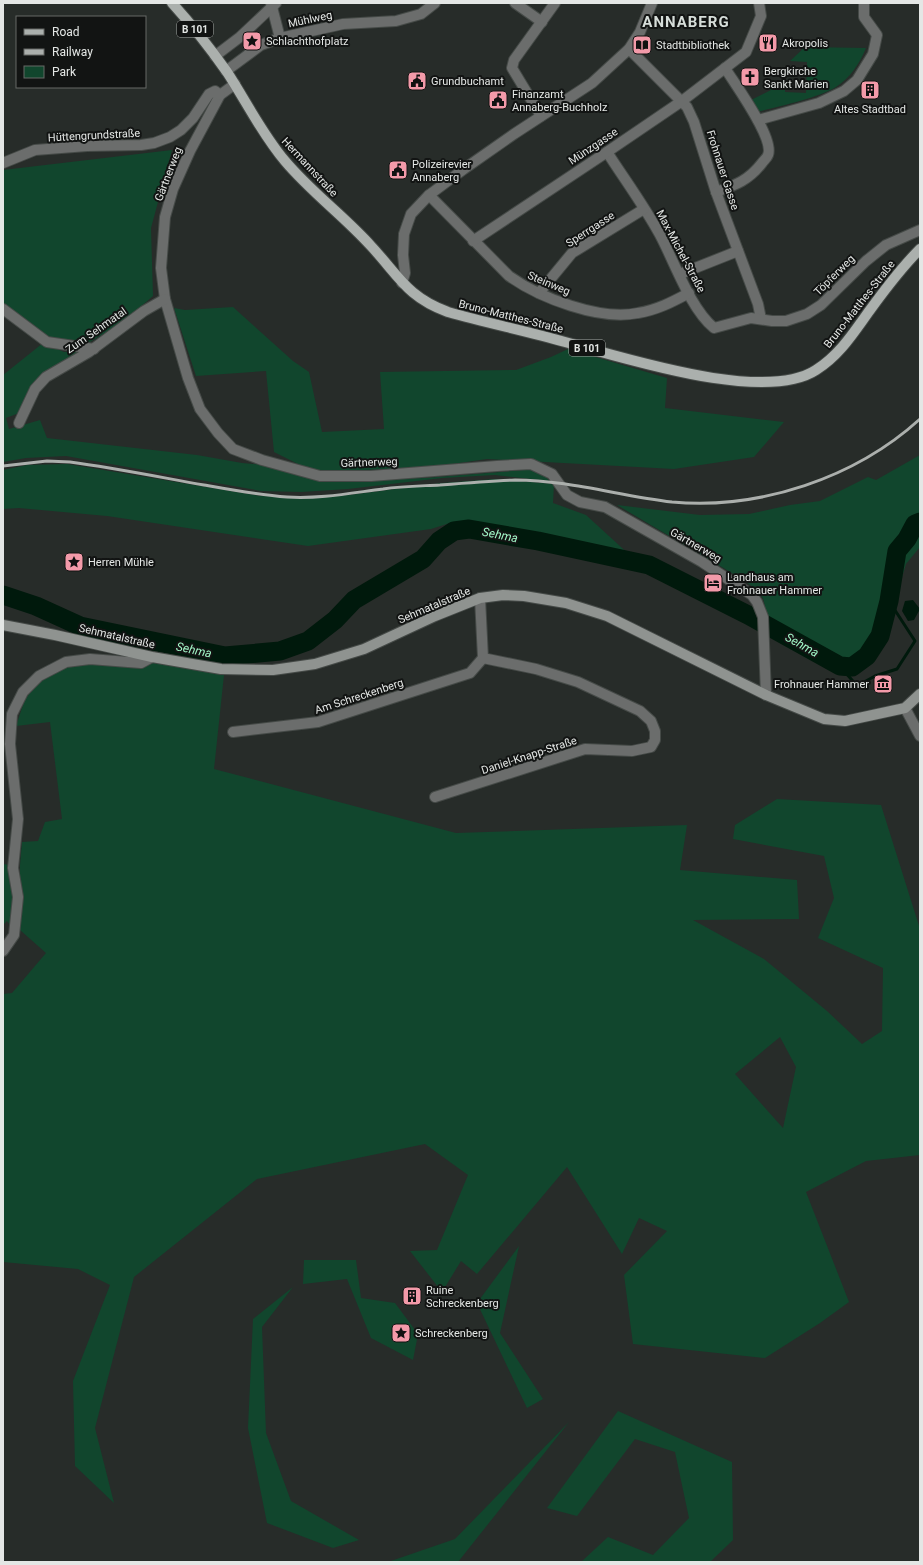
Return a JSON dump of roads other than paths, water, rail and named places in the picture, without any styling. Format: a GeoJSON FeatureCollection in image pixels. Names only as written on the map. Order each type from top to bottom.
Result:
{"type":"FeatureCollection","features":[{"type":"Feature","properties":{"kind":"main road","name":"B 101"},"geometry":{"type":"LineString","coordinates":[[172,3],[189,21],[215,56]]}},
{"type":"Feature","properties":{"kind":"main road","name":"Hermannstraße"},"geometry":{"type":"LineString","coordinates":[[215,56],[285,161],[370,245],[402,283]]}},
{"type":"Feature","properties":{"kind":"main road","name":"Bruno-Matthes-Straße"},"geometry":{"type":"LineString","coordinates":[[402,283],[410,292],[432,306],[468,318],[671,370],[708,377],[754,382],[783,382],[814,372],[837,355],[901,268],[920,249]]}},
{"type":"Feature","properties":{"kind":"main road","name":"Sehmatalstraße"},"geometry":{"type":"LineString","coordinates":[[3,625],[152,657],[220,669],[273,670],[315,664],[364,649],[435,616],[480,598],[504,595],[524,596],[566,603],[600,614],[766,695],[824,719],[845,721],[905,708]]}},
{"type":"Feature","properties":{"kind":"main road"},"geometry":{"type":"LineString","coordinates":[[905,708],[920,694]]}},
{"type":"Feature","properties":{"kind":"street","name":"Mühlweg"},"geometry":{"type":"LineString","coordinates":[[280,38],[343,24],[396,22],[421,14],[436,3]]}},
{"type":"Feature","properties":{"kind":"street"},"geometry":{"type":"LineString","coordinates":[[515,3],[542,22]]}},
{"type":"Feature","properties":{"kind":"street"},"geometry":{"type":"LineString","coordinates":[[541,116],[512,68],[514,60],[555,3]]}},
{"type":"Feature","properties":{"kind":"street"},"geometry":{"type":"LineString","coordinates":[[402,283],[405,273],[403,255],[404,234],[411,214],[429,196],[464,169],[592,83],[629,49],[640,32],[652,3]]}},
{"type":"Feature","properties":{"kind":"street","name":"Münzgasse"},"geometry":{"type":"LineString","coordinates":[[473,241],[682,101],[746,52],[761,16],[760,3]]}},
{"type":"Feature","properties":{"kind":"street"},"geometry":{"type":"LineString","coordinates":[[215,56],[240,37],[273,4]]}},
{"type":"Feature","properties":{"kind":"street"},"geometry":{"type":"LineString","coordinates":[[226,71],[261,45],[280,38],[273,4]]}},
{"type":"Feature","properties":{"kind":"street"},"geometry":{"type":"LineString","coordinates":[[758,120],[819,103],[844,91],[857,80],[872,54],[877,35],[864,17],[864,4]]}},
{"type":"Feature","properties":{"kind":"street","name":"Frohnauer Gasse"},"geometry":{"type":"LineString","coordinates":[[629,49],[682,101],[694,122],[716,192],[758,304],[756,318]]}},
{"type":"Feature","properties":{"kind":"street"},"geometry":{"type":"LineString","coordinates":[[716,192],[747,179],[768,155],[769,148],[758,120],[725,68]]}},
{"type":"Feature","properties":{"kind":"street","name":"Hüttengrundstraße"},"geometry":{"type":"LineString","coordinates":[[3,162],[35,150],[87,146],[141,146],[154,143],[170,137],[181,130],[193,118],[209,94],[215,91],[220,94],[235,84]]}},
{"type":"Feature","properties":{"kind":"street","name":"Gärtnerweg"},"geometry":{"type":"LineString","coordinates":[[220,94],[190,151],[173,189],[165,217],[161,268],[165,299],[188,378],[200,409],[218,433],[234,449],[262,460],[320,476],[371,476],[531,464],[552,474],[568,495],[580,502],[605,507],[702,562],[738,585],[755,598],[763,617],[766,695]]}},
{"type":"Feature","properties":{"kind":"street","name":"Max-Michel-Straße"},"geometry":{"type":"LineString","coordinates":[[607,152],[659,233],[689,293],[706,321],[714,328],[756,318]]}},
{"type":"Feature","properties":{"kind":"street","name":"Steinweg"},"geometry":{"type":"LineString","coordinates":[[429,196],[509,276],[524,287],[563,303],[602,313],[618,315],[637,314],[661,308],[689,293]]}},
{"type":"Feature","properties":{"kind":"street","name":"Sperrgasse"},"geometry":{"type":"LineString","coordinates":[[539,293],[572,253],[644,209]]}},
{"type":"Feature","properties":{"kind":"street","name":"Töpferweg"},"geometry":{"type":"LineString","coordinates":[[756,318],[772,321],[786,320],[807,314],[821,305],[866,260],[886,245],[920,230]]}},
{"type":"Feature","properties":{"kind":"street"},"geometry":{"type":"LineString","coordinates":[[680,274],[738,251]]}},
{"type":"Feature","properties":{"kind":"street","name":"Zum Sehmatal"},"geometry":{"type":"LineString","coordinates":[[19,423],[35,389],[46,377],[94,349],[144,311],[165,299]]}},
{"type":"Feature","properties":{"kind":"street"},"geometry":{"type":"LineString","coordinates":[[3,309],[47,342],[94,349]]}},
{"type":"Feature","properties":{"kind":"street"},"geometry":{"type":"LineString","coordinates":[[480,598],[483,658]]}},
{"type":"Feature","properties":{"kind":"street"},"geometry":{"type":"LineString","coordinates":[[3,951],[14,935],[18,897],[14,868],[18,819],[10,744],[12,714],[23,692],[39,676],[66,662],[90,659],[141,663],[152,657]]}},
{"type":"Feature","properties":{"kind":"street","name":"Am Schreckenberg"},"geometry":{"type":"LineString","coordinates":[[233,732],[318,722],[470,673],[483,658]]}},
{"type":"Feature","properties":{"kind":"street","name":"Daniel-Knapp-Straße"},"geometry":{"type":"LineString","coordinates":[[435,797],[585,749],[632,751],[650,747],[655,740],[655,731],[651,721],[640,711],[578,682],[536,669],[483,658]]}},
{"type":"Feature","properties":{"kind":"street"},"geometry":{"type":"LineString","coordinates":[[905,708],[920,736]]}},
{"type":"Feature","properties":{"kind":"waterway","name":"Sehma"},"geometry":{"type":"LineString","coordinates":[[3,595],[36,606],[80,626],[225,656],[280,651],[308,641],[335,620],[354,600],[423,559],[439,541],[454,531],[469,529],[538,541],[649,565],[748,615],[840,666],[852,667],[867,656],[880,636],[889,601],[897,551],[907,539],[915,524],[920,522]]}},
{"type":"Feature","properties":{"kind":"waterway"},"geometry":{"type":"LineString","coordinates":[[840,666],[857,686],[875,676],[897,669],[915,641],[889,601]]}},
{"type":"Feature","properties":{"kind":"railway"},"geometry":{"type":"LineString","coordinates":[[3,466],[47,461],[70,462],[235,490],[287,497],[347,494],[397,487],[515,480],[574,485],[672,502],[705,503],[739,501],[772,495],[805,486],[866,458],[894,440],[920,419]]}},
{"type":"Feature","properties":{"kind":"place","name":"Schlachthofplatz"},"geometry":{"type":"Point","coordinates":[252,41]}},
{"type":"Feature","properties":{"kind":"place","name":"Akropolis"},"geometry":{"type":"Point","coordinates":[768,43]}},
{"type":"Feature","properties":{"kind":"place","name":"Stadtbibliothek"},"geometry":{"type":"Point","coordinates":[642,45]}},
{"type":"Feature","properties":{"kind":"place","name":"Bergkirche Sankt Marien"},"geometry":{"type":"Point","coordinates":[750,77]}},
{"type":"Feature","properties":{"kind":"place","name":"Grundbuchamt"},"geometry":{"type":"Point","coordinates":[417,81]}},
{"type":"Feature","properties":{"kind":"place","name":"Altes Stadtbad"},"geometry":{"type":"Point","coordinates":[870,90]}},
{"type":"Feature","properties":{"kind":"place","name":"Finanzamt Annaberg-Buchholz"},"geometry":{"type":"Point","coordinates":[498,100]}},
{"type":"Feature","properties":{"kind":"place","name":"Polizeirevier Annaberg"},"geometry":{"type":"Point","coordinates":[398,170]}},
{"type":"Feature","properties":{"kind":"place","name":"Herren Mühle"},"geometry":{"type":"Point","coordinates":[74,562]}},
{"type":"Feature","properties":{"kind":"place","name":"Landhaus am Frohnauer Hammer"},"geometry":{"type":"Point","coordinates":[713,583]}},
{"type":"Feature","properties":{"kind":"place","name":"Frohnauer Hammer"},"geometry":{"type":"Point","coordinates":[883,684]}},
{"type":"Feature","properties":{"kind":"place","name":"Ruine Schreckenberg"},"geometry":{"type":"Point","coordinates":[412,1296]}},
{"type":"Feature","properties":{"kind":"place","name":"Schreckenberg"},"geometry":{"type":"Point","coordinates":[401,1333]}},
{"type":"Feature","properties":{"kind":"district","name":"ANNABERG"},"geometry":{"type":"Point","coordinates":[686,22]}}]}
